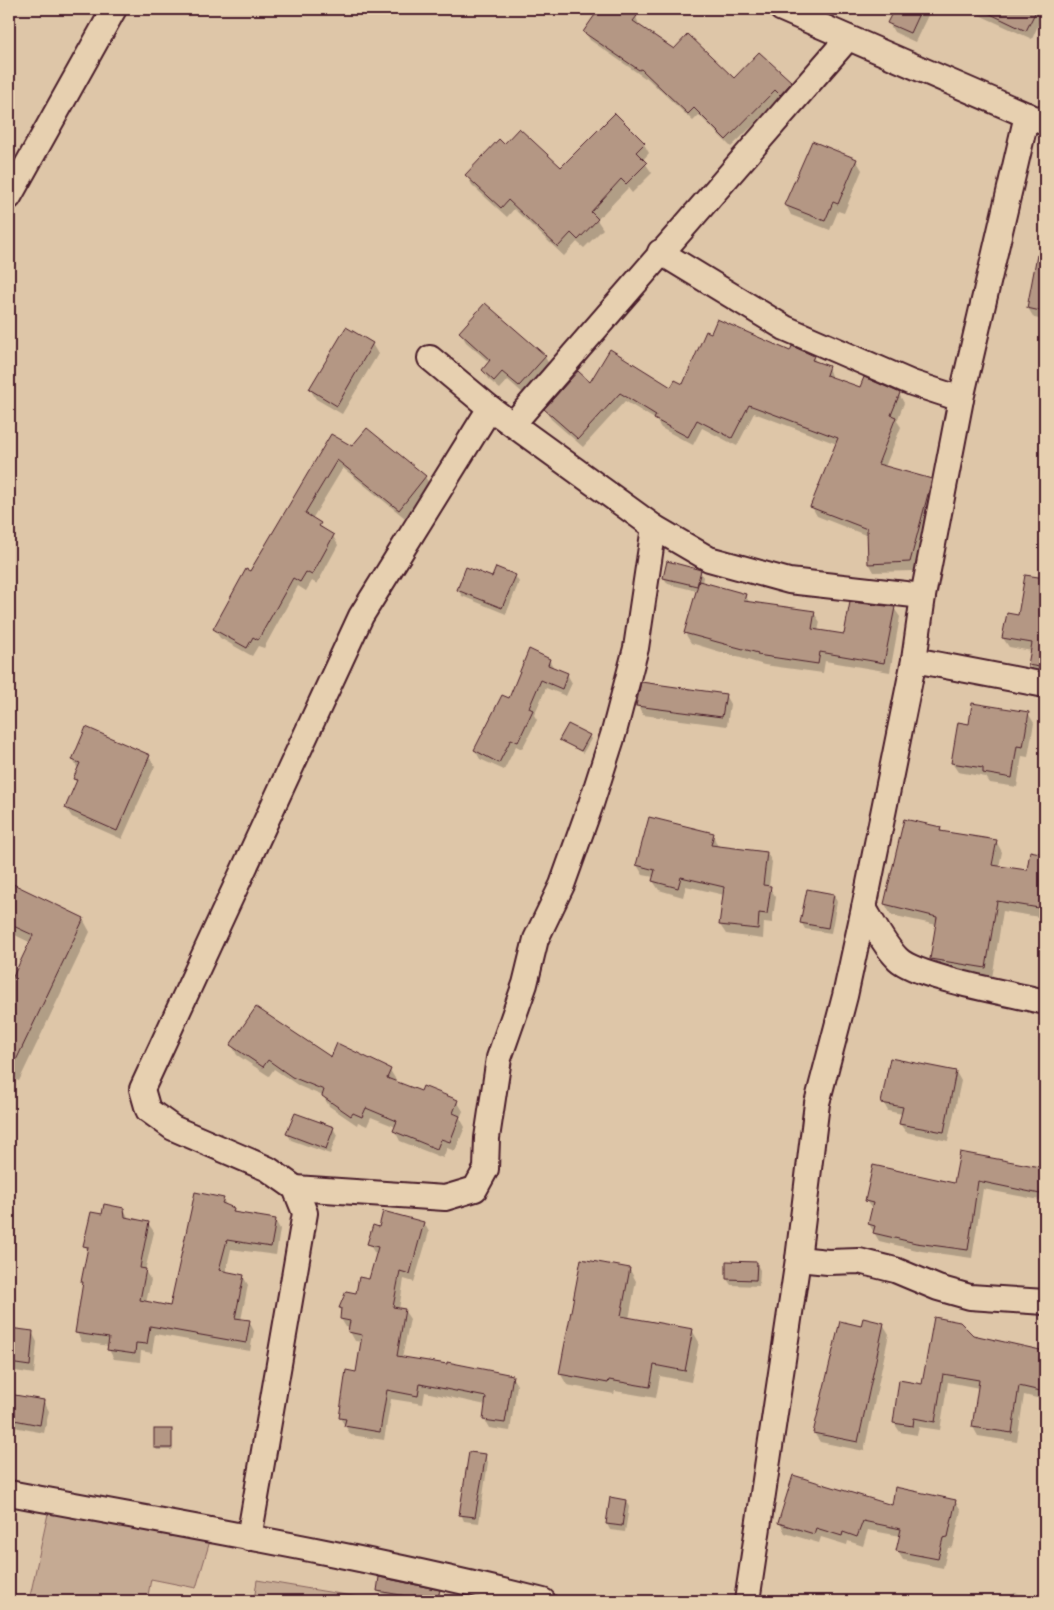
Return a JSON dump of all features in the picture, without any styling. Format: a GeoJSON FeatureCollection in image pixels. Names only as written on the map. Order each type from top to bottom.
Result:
{"type":"FeatureCollection","features":[{"type":"Feature","properties":{"kind":"street"},"geometry":{"type":"LineString","coordinates":[[9,197],[18,163],[114,9]]}},
{"type":"Feature","properties":{"kind":"street"},"geometry":{"type":"LineString","coordinates":[[747,1601],[798,1259],[817,1103],[845,996],[864,908],[914,660],[923,596],[961,399],[1036,119],[782,9]]}},
{"type":"Feature","properties":{"kind":"street"},"geometry":{"type":"LineString","coordinates":[[512,424],[848,38]]}},
{"type":"Feature","properties":{"kind":"street"},"geometry":{"type":"LineString","coordinates":[[660,252],[785,328],[912,383],[961,399]]}},
{"type":"Feature","properties":{"kind":"street"},"geometry":{"type":"LineString","coordinates":[[430,358],[490,408],[654,527],[709,559],[789,581],[923,596]]}},
{"type":"Feature","properties":{"kind":"street"},"geometry":{"type":"LineString","coordinates":[[490,408],[361,616],[142,1089],[148,1110],[173,1128],[268,1169],[295,1188],[446,1198],[475,1189],[486,1170],[487,1138],[499,1058],[525,984],[536,939],[562,885],[614,732],[636,648],[654,527]]}},
{"type":"Feature","properties":{"kind":"street"},"geometry":{"type":"LineString","coordinates":[[914,660],[1045,685]]}},
{"type":"Feature","properties":{"kind":"street"},"geometry":{"type":"LineString","coordinates":[[864,908],[888,947],[900,960],[920,972],[1045,1002]]}},
{"type":"Feature","properties":{"kind":"street"},"geometry":{"type":"LineString","coordinates":[[249,1538],[305,1213],[295,1188]]}},
{"type":"Feature","properties":{"kind":"street"},"geometry":{"type":"LineString","coordinates":[[798,1259],[828,1262],[859,1261],[895,1270],[938,1288],[970,1297],[1045,1302]]}},
{"type":"Feature","properties":{"kind":"street"},"geometry":{"type":"LineString","coordinates":[[9,1493],[249,1538],[468,1592],[543,1601]]}},
{"type":"Feature","properties":{"kind":"shaded area"},"geometry":{"type":"Polygon","coordinates":[[[49,1509],[212,1534],[196,1588],[151,1579],[147,1601],[29,1601],[49,1509]]]}},
{"type":"Feature","properties":{"kind":"shaded area"},"geometry":{"type":"Polygon","coordinates":[[[257,1580],[382,1601],[254,1601],[257,1580]]]}},
{"type":"Feature","properties":{"kind":"building"},"geometry":{"type":"Polygon","coordinates":[[[599,9],[626,9],[637,16],[633,21],[674,49],[688,34],[734,78],[759,52],[792,82],[780,95],[775,90],[726,140],[694,108],[688,114],[641,69],[639,70],[583,32],[599,9]]]}},
{"type":"Feature","properties":{"kind":"building"},"geometry":{"type":"Polygon","coordinates":[[[894,9],[921,9],[910,33],[887,23],[894,9]]]}},
{"type":"Feature","properties":{"kind":"building"},"geometry":{"type":"Polygon","coordinates":[[[980,9],[1037,9],[1026,31],[980,9]]]}},
{"type":"Feature","properties":{"kind":"building"},"geometry":{"type":"Polygon","coordinates":[[[615,113],[645,143],[636,152],[647,163],[626,184],[621,179],[591,212],[598,219],[578,240],[571,233],[558,247],[508,200],[501,208],[465,175],[499,139],[504,144],[519,128],[561,167],[615,113]]]}},
{"type":"Feature","properties":{"kind":"building"},"geometry":{"type":"Polygon","coordinates":[[[812,141],[857,159],[838,204],[833,202],[825,221],[784,205],[812,141]]]}},
{"type":"Feature","properties":{"kind":"building"},"geometry":{"type":"Polygon","coordinates":[[[1037,255],[1045,256],[1045,312],[1027,308],[1037,255]]]}},
{"type":"Feature","properties":{"kind":"building"},"geometry":{"type":"Polygon","coordinates":[[[485,303],[546,356],[519,386],[502,372],[494,381],[482,370],[490,360],[459,332],[485,303]]]}},
{"type":"Feature","properties":{"kind":"building"},"geometry":{"type":"Polygon","coordinates":[[[717,319],[790,351],[792,346],[814,356],[812,360],[829,366],[826,375],[860,387],[864,377],[900,393],[891,415],[896,417],[878,464],[932,479],[910,562],[868,564],[867,529],[810,507],[838,438],[749,405],[732,438],[697,420],[688,437],[654,419],[656,415],[620,393],[578,439],[544,409],[578,371],[590,382],[610,349],[671,387],[675,380],[683,384],[706,331],[711,333],[717,319]]]}},
{"type":"Feature","properties":{"kind":"building"},"geometry":{"type":"Polygon","coordinates":[[[346,327],[373,343],[337,406],[309,389],[346,327]]]}},
{"type":"Feature","properties":{"kind":"building"},"geometry":{"type":"Polygon","coordinates":[[[367,428],[426,476],[399,510],[337,460],[305,513],[321,523],[319,526],[334,535],[312,575],[306,572],[300,582],[293,578],[258,640],[253,637],[247,648],[213,629],[246,569],[250,571],[331,434],[352,446],[367,428]]]}},
{"type":"Feature","properties":{"kind":"building"},"geometry":{"type":"Polygon","coordinates":[[[667,561],[701,570],[697,586],[663,578],[667,561]]]}},
{"type":"Feature","properties":{"kind":"building"},"geometry":{"type":"Polygon","coordinates":[[[466,567],[492,577],[496,567],[516,575],[502,608],[457,590],[466,567]]]}},
{"type":"Feature","properties":{"kind":"building"},"geometry":{"type":"Polygon","coordinates":[[[1025,575],[1045,578],[1045,668],[1028,665],[1032,643],[1002,638],[1007,613],[1018,615],[1025,575]]]}},
{"type":"Feature","properties":{"kind":"building"},"geometry":{"type":"Polygon","coordinates":[[[699,581],[746,594],[744,601],[815,611],[812,629],[844,634],[850,602],[895,607],[884,663],[820,652],[818,664],[757,655],[758,653],[684,633],[699,581]]]}},
{"type":"Feature","properties":{"kind":"building"},"geometry":{"type":"Polygon","coordinates":[[[529,649],[550,659],[548,665],[568,673],[562,689],[541,680],[529,708],[533,710],[518,742],[511,739],[499,763],[474,750],[502,695],[509,698],[529,649]]]}},
{"type":"Feature","properties":{"kind":"building"},"geometry":{"type":"Polygon","coordinates":[[[641,682],[726,694],[722,717],[636,706],[641,682]]]}},
{"type":"Feature","properties":{"kind":"building"},"geometry":{"type":"Polygon","coordinates":[[[972,703],[1029,712],[1023,747],[1017,746],[1012,778],[983,773],[983,768],[951,763],[958,722],[969,724],[972,703]]]}},
{"type":"Feature","properties":{"kind":"building"},"geometry":{"type":"Polygon","coordinates":[[[568,724],[590,735],[581,751],[559,740],[568,724]]]}},
{"type":"Feature","properties":{"kind":"building"},"geometry":{"type":"Polygon","coordinates":[[[86,727],[150,755],[117,831],[65,808],[77,780],[73,779],[80,763],[72,760],[86,727]]]}},
{"type":"Feature","properties":{"kind":"building"},"geometry":{"type":"Polygon","coordinates":[[[649,817],[714,833],[711,845],[767,852],[763,885],[771,886],[767,914],[759,913],[758,929],[719,925],[724,887],[681,877],[678,888],[652,881],[655,870],[636,865],[649,817]]]}},
{"type":"Feature","properties":{"kind":"building"},"geometry":{"type":"Polygon","coordinates":[[[904,819],[941,827],[940,831],[997,840],[992,865],[1027,870],[1030,851],[1045,854],[1045,909],[997,901],[986,968],[930,959],[937,917],[884,904],[904,819]]]}},
{"type":"Feature","properties":{"kind":"building"},"geometry":{"type":"Polygon","coordinates":[[[9,882],[84,918],[9,1075],[9,985],[33,935],[9,924],[9,882]]]}},
{"type":"Feature","properties":{"kind":"building"},"geometry":{"type":"Polygon","coordinates":[[[807,889],[834,894],[828,928],[800,923],[807,889]]]}},
{"type":"Feature","properties":{"kind":"building"},"geometry":{"type":"Polygon","coordinates":[[[256,1007],[331,1057],[337,1043],[391,1069],[387,1078],[421,1091],[423,1086],[458,1100],[453,1113],[460,1116],[450,1142],[441,1139],[437,1149],[393,1131],[397,1121],[366,1108],[362,1117],[353,1113],[351,1116],[322,1096],[324,1090],[292,1077],[268,1060],[263,1067],[230,1045],[256,1007]]]}},
{"type":"Feature","properties":{"kind":"building"},"geometry":{"type":"Polygon","coordinates":[[[890,1058],[956,1071],[944,1132],[899,1124],[903,1107],[881,1103],[890,1058]]]}},
{"type":"Feature","properties":{"kind":"building"},"geometry":{"type":"Polygon","coordinates":[[[295,1113],[334,1127],[326,1149],[286,1134],[295,1113]]]}},
{"type":"Feature","properties":{"kind":"building"},"geometry":{"type":"Polygon","coordinates":[[[960,1152],[1045,1168],[1045,1195],[978,1181],[968,1250],[916,1243],[873,1233],[875,1226],[868,1224],[873,1203],[865,1201],[873,1165],[954,1183],[960,1152]]]}},
{"type":"Feature","properties":{"kind":"building"},"geometry":{"type":"Polygon","coordinates":[[[195,1192],[224,1198],[222,1203],[234,1208],[233,1212],[276,1219],[271,1247],[227,1240],[219,1270],[244,1275],[235,1318],[250,1320],[246,1343],[150,1326],[147,1344],[136,1343],[135,1354],[107,1350],[109,1338],[75,1333],[83,1282],[81,1282],[88,1247],[83,1246],[91,1212],[102,1214],[104,1204],[124,1208],[125,1217],[149,1222],[140,1268],[146,1269],[140,1300],[170,1306],[195,1192]]]}},
{"type":"Feature","properties":{"kind":"building"},"geometry":{"type":"Polygon","coordinates":[[[383,1211],[424,1222],[410,1274],[400,1271],[393,1307],[405,1309],[397,1356],[447,1364],[447,1362],[513,1375],[505,1423],[483,1420],[486,1397],[420,1384],[418,1396],[387,1390],[380,1432],[344,1426],[346,1419],[339,1418],[346,1370],[356,1372],[362,1335],[348,1332],[350,1321],[340,1319],[341,1308],[339,1308],[346,1291],[356,1293],[359,1277],[369,1279],[378,1247],[367,1244],[373,1225],[379,1227],[383,1211]]]}},
{"type":"Feature","properties":{"kind":"building"},"geometry":{"type":"Polygon","coordinates":[[[581,1259],[630,1268],[621,1316],[693,1329],[685,1371],[654,1365],[650,1387],[609,1380],[608,1383],[559,1374],[581,1259]]]}},
{"type":"Feature","properties":{"kind":"building"},"geometry":{"type":"Polygon","coordinates":[[[726,1261],[757,1262],[756,1280],[726,1279],[726,1261]]]}},
{"type":"Feature","properties":{"kind":"building"},"geometry":{"type":"Polygon","coordinates":[[[934,1317],[960,1322],[973,1335],[1045,1351],[1045,1392],[1019,1386],[1012,1433],[972,1427],[979,1380],[943,1374],[935,1422],[914,1418],[913,1426],[893,1423],[899,1380],[922,1384],[934,1317]]]}},
{"type":"Feature","properties":{"kind":"building"},"geometry":{"type":"Polygon","coordinates":[[[863,1318],[884,1323],[858,1442],[813,1433],[840,1321],[861,1326],[863,1318]]]}},
{"type":"Feature","properties":{"kind":"building"},"geometry":{"type":"Polygon","coordinates":[[[9,1328],[33,1331],[30,1366],[9,1363],[9,1328]]]}},
{"type":"Feature","properties":{"kind":"building"},"geometry":{"type":"Polygon","coordinates":[[[9,1394],[44,1400],[40,1425],[9,1419],[9,1394]]]}},
{"type":"Feature","properties":{"kind":"building"},"geometry":{"type":"Polygon","coordinates":[[[154,1429],[172,1429],[172,1448],[154,1448],[154,1429]]]}},
{"type":"Feature","properties":{"kind":"building"},"geometry":{"type":"Polygon","coordinates":[[[469,1452],[486,1454],[475,1517],[459,1515],[469,1452]]]}},
{"type":"Feature","properties":{"kind":"building"},"geometry":{"type":"Polygon","coordinates":[[[793,1475],[892,1505],[895,1487],[956,1500],[948,1537],[943,1538],[938,1559],[896,1551],[901,1529],[863,1521],[857,1537],[843,1532],[842,1536],[816,1528],[814,1534],[778,1523],[793,1475]]]}},
{"type":"Feature","properties":{"kind":"building"},"geometry":{"type":"Polygon","coordinates":[[[610,1497],[626,1500],[622,1526],[606,1524],[610,1497]]]}},
{"type":"Feature","properties":{"kind":"building"},"geometry":{"type":"Polygon","coordinates":[[[379,1577],[440,1590],[437,1601],[377,1591],[379,1577]]]}}]}
